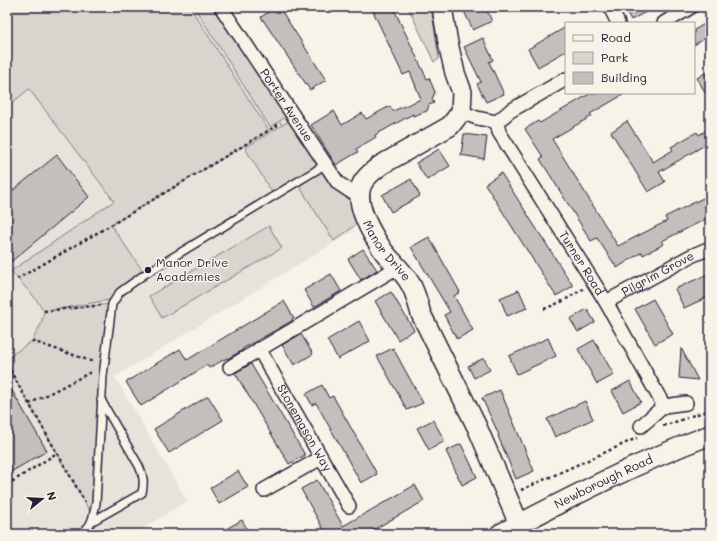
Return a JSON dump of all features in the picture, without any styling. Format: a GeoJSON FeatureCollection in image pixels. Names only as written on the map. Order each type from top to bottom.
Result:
{"type":"FeatureCollection","features":[{"type":"Feature","properties":{"kind":"street","name":"Porter Avenue"},"geometry":{"type":"LineString","coordinates":[[222,7],[338,182],[350,191],[360,193]]}},
{"type":"Feature","properties":{"kind":"street"},"geometry":{"type":"LineString","coordinates":[[360,193],[362,185],[367,177],[381,165],[450,126],[461,112],[462,92],[455,73],[442,7]]}},
{"type":"Feature","properties":{"kind":"street"},"geometry":{"type":"LineString","coordinates":[[610,7],[618,22]]}},
{"type":"Feature","properties":{"kind":"street"},"geometry":{"type":"LineString","coordinates":[[666,22],[692,7]]}},
{"type":"Feature","properties":{"kind":"street"},"geometry":{"type":"LineString","coordinates":[[461,112],[477,118],[497,122],[510,112],[565,80]]}},
{"type":"Feature","properties":{"kind":"street","name":"Turner Road"},"geometry":{"type":"LineString","coordinates":[[497,122],[500,132],[606,302],[664,406]]}},
{"type":"Feature","properties":{"kind":"street","name":"Manor Drive"},"geometry":{"type":"LineString","coordinates":[[360,193],[361,208],[369,229],[384,252],[398,267],[411,285],[421,314],[477,427],[519,524]]}},
{"type":"Feature","properties":{"kind":"street","name":"Pilgrim Grove"},"geometry":{"type":"LineString","coordinates":[[606,302],[691,256],[710,248]]}},
{"type":"Feature","properties":{"kind":"street"},"geometry":{"type":"LineString","coordinates":[[230,367],[398,267]]}},
{"type":"Feature","properties":{"kind":"street","name":"Stonemason Way"},"geometry":{"type":"LineString","coordinates":[[259,349],[349,506]]}},
{"type":"Feature","properties":{"kind":"street"},"geometry":{"type":"LineString","coordinates":[[641,431],[664,406],[686,403]]}},
{"type":"Feature","properties":{"kind":"street","name":"Newborough Road"},"geometry":{"type":"LineString","coordinates":[[500,534],[596,485],[661,455],[710,435]]}},
{"type":"Feature","properties":{"kind":"street"},"geometry":{"type":"LineString","coordinates":[[264,490],[321,458]]}},
{"type":"Feature","properties":{"kind":"lane"},"geometry":{"type":"LineString","coordinates":[[80,534],[87,530],[92,519],[96,503],[101,400],[112,304],[120,292],[145,274],[326,164]]}},
{"type":"Feature","properties":{"kind":"lane"},"geometry":{"type":"LineString","coordinates":[[92,519],[142,494],[144,480],[139,466],[101,400]]}},
{"type":"Feature","properties":{"kind":"path"},"geometry":{"type":"LineString","coordinates":[[17,279],[111,225],[294,115]]}},
{"type":"Feature","properties":{"kind":"path"},"geometry":{"type":"LineString","coordinates":[[544,309],[563,301],[594,283]]}},
{"type":"Feature","properties":{"kind":"path"},"geometry":{"type":"LineString","coordinates":[[44,311],[112,304]]}},
{"type":"Feature","properties":{"kind":"path"},"geometry":{"type":"LineString","coordinates":[[32,341],[104,366]]}},
{"type":"Feature","properties":{"kind":"path"},"geometry":{"type":"LineString","coordinates":[[7,365],[57,452],[92,519]]}},
{"type":"Feature","properties":{"kind":"path"},"geometry":{"type":"LineString","coordinates":[[29,404],[104,366]]}},
{"type":"Feature","properties":{"kind":"path"},"geometry":{"type":"LineString","coordinates":[[662,427],[710,410]]}},
{"type":"Feature","properties":{"kind":"path"},"geometry":{"type":"LineString","coordinates":[[507,497],[641,431]]}},
{"type":"Feature","properties":{"kind":"path"},"geometry":{"type":"LineString","coordinates":[[7,485],[57,452]]}},
{"type":"Feature","properties":{"kind":"shaded area","name":"Manor Drive Academies"},"geometry":{"type":"Polygon","coordinates":[[[7,7],[211,7],[292,128],[348,197],[353,231],[115,377],[187,501],[134,534],[7,534],[7,7]]]}},
{"type":"Feature","properties":{"kind":"green space"},"geometry":{"type":"Polygon","coordinates":[[[7,7],[190,7],[269,131],[111,225],[145,274],[114,299],[53,310],[112,304],[93,517],[7,365],[7,358],[32,341],[41,324],[44,311],[35,298],[11,271],[114,201],[29,89],[7,107],[7,7]]]}},
{"type":"Feature","properties":{"kind":"green space"},"geometry":{"type":"Polygon","coordinates":[[[194,7],[213,7],[286,117],[270,127],[194,7]]]}},
{"type":"Feature","properties":{"kind":"green space"},"geometry":{"type":"Polygon","coordinates":[[[408,7],[431,7],[439,59],[434,62],[408,7]]]}},
{"type":"Feature","properties":{"kind":"green space"},"geometry":{"type":"Polygon","coordinates":[[[292,119],[349,193],[352,201],[357,224],[334,241],[299,186],[276,199],[245,148],[292,119]]]}},
{"type":"Feature","properties":{"kind":"green space"},"geometry":{"type":"Polygon","coordinates":[[[269,226],[282,248],[162,318],[149,296],[269,226]]]}},
{"type":"Feature","properties":{"kind":"building"},"geometry":{"type":"Polygon","coordinates":[[[276,7],[279,7],[326,80],[310,90],[261,17],[276,7]]]}},
{"type":"Feature","properties":{"kind":"building"},"geometry":{"type":"Polygon","coordinates":[[[371,7],[393,7],[427,79],[429,78],[435,92],[432,99],[434,103],[429,105],[427,111],[413,116],[413,114],[375,135],[376,137],[356,149],[358,152],[336,165],[311,125],[334,111],[342,125],[362,113],[366,119],[390,106],[393,111],[421,99],[410,72],[403,75],[371,7]]]}},
{"type":"Feature","properties":{"kind":"building"},"geometry":{"type":"Polygon","coordinates":[[[462,7],[485,7],[492,21],[473,30],[462,7]]]}},
{"type":"Feature","properties":{"kind":"building"},"geometry":{"type":"Polygon","coordinates":[[[624,7],[655,7],[631,20],[624,7]]]}},
{"type":"Feature","properties":{"kind":"building"},"geometry":{"type":"Polygon","coordinates":[[[710,21],[710,35],[695,44],[695,29],[710,21]]]}},
{"type":"Feature","properties":{"kind":"building"},"geometry":{"type":"Polygon","coordinates":[[[565,28],[565,52],[538,67],[528,49],[565,28]]]}},
{"type":"Feature","properties":{"kind":"building"},"geometry":{"type":"Polygon","coordinates":[[[483,38],[493,60],[489,62],[504,94],[486,102],[477,84],[481,82],[464,47],[483,38]]]}},
{"type":"Feature","properties":{"kind":"building"},"geometry":{"type":"Polygon","coordinates":[[[710,70],[710,101],[697,78],[710,70]]]}},
{"type":"Feature","properties":{"kind":"building"},"geometry":{"type":"Polygon","coordinates":[[[589,94],[624,94],[590,114],[592,116],[552,139],[618,246],[667,221],[665,217],[703,198],[710,212],[710,217],[662,241],[664,244],[643,255],[642,252],[617,268],[597,238],[591,241],[540,159],[543,157],[525,129],[538,121],[540,123],[589,94]]]}},
{"type":"Feature","properties":{"kind":"building"},"geometry":{"type":"Polygon","coordinates":[[[627,121],[653,162],[673,150],[671,147],[697,132],[699,135],[710,128],[710,142],[659,172],[665,182],[648,192],[611,132],[627,121]]]}},
{"type":"Feature","properties":{"kind":"building"},"geometry":{"type":"Polygon","coordinates":[[[464,134],[487,137],[484,159],[461,155],[464,134]]]}},
{"type":"Feature","properties":{"kind":"building"},"geometry":{"type":"Polygon","coordinates":[[[439,149],[450,166],[427,180],[416,163],[439,149]]]}},
{"type":"Feature","properties":{"kind":"building"},"geometry":{"type":"Polygon","coordinates":[[[57,155],[89,197],[7,265],[7,195],[57,155]]]}},
{"type":"Feature","properties":{"kind":"building"},"geometry":{"type":"Polygon","coordinates":[[[501,173],[573,286],[556,296],[485,184],[501,173]]]}},
{"type":"Feature","properties":{"kind":"building"},"geometry":{"type":"Polygon","coordinates":[[[411,179],[420,196],[391,212],[382,195],[411,179]]]}},
{"type":"Feature","properties":{"kind":"building"},"geometry":{"type":"Polygon","coordinates":[[[429,237],[460,292],[454,296],[473,330],[457,339],[444,315],[450,312],[411,247],[429,237]]]}},
{"type":"Feature","properties":{"kind":"building"},"geometry":{"type":"Polygon","coordinates":[[[363,249],[377,270],[361,280],[348,259],[363,249]]]}},
{"type":"Feature","properties":{"kind":"building"},"geometry":{"type":"Polygon","coordinates":[[[710,273],[710,296],[684,308],[675,289],[710,273]]]}},
{"type":"Feature","properties":{"kind":"building"},"geometry":{"type":"Polygon","coordinates":[[[331,274],[341,291],[314,307],[304,290],[331,274]]]}},
{"type":"Feature","properties":{"kind":"building"},"geometry":{"type":"Polygon","coordinates":[[[519,290],[527,308],[507,316],[500,298],[519,290]]]}},
{"type":"Feature","properties":{"kind":"building"},"geometry":{"type":"Polygon","coordinates":[[[391,292],[414,330],[398,340],[375,301],[391,292]]]}},
{"type":"Feature","properties":{"kind":"building"},"geometry":{"type":"Polygon","coordinates":[[[653,299],[673,334],[655,344],[635,309],[653,299]]]}},
{"type":"Feature","properties":{"kind":"building"},"geometry":{"type":"Polygon","coordinates":[[[284,301],[294,318],[292,321],[227,359],[209,368],[207,365],[141,406],[126,382],[180,349],[187,360],[284,301]]]}},
{"type":"Feature","properties":{"kind":"building"},"geometry":{"type":"Polygon","coordinates":[[[587,309],[595,322],[578,332],[570,319],[587,309]]]}},
{"type":"Feature","properties":{"kind":"building"},"geometry":{"type":"Polygon","coordinates":[[[359,321],[370,341],[338,359],[327,340],[359,321]]]}},
{"type":"Feature","properties":{"kind":"building"},"geometry":{"type":"Polygon","coordinates":[[[301,334],[313,354],[294,365],[282,345],[301,334]]]}},
{"type":"Feature","properties":{"kind":"building"},"geometry":{"type":"Polygon","coordinates":[[[548,338],[556,356],[517,374],[509,356],[548,338]]]}},
{"type":"Feature","properties":{"kind":"building"},"geometry":{"type":"Polygon","coordinates":[[[594,340],[614,375],[597,384],[578,349],[594,340]]]}},
{"type":"Feature","properties":{"kind":"building"},"geometry":{"type":"Polygon","coordinates":[[[393,348],[423,403],[407,410],[377,356],[393,348]]]}},
{"type":"Feature","properties":{"kind":"building"},"geometry":{"type":"Polygon","coordinates":[[[681,348],[698,380],[679,378],[681,348]]]}},
{"type":"Feature","properties":{"kind":"building"},"geometry":{"type":"Polygon","coordinates":[[[484,358],[490,370],[474,378],[468,366],[484,358]]]}},
{"type":"Feature","properties":{"kind":"building"},"geometry":{"type":"Polygon","coordinates":[[[251,364],[305,455],[289,464],[235,373],[251,364]]]}},
{"type":"Feature","properties":{"kind":"building"},"geometry":{"type":"Polygon","coordinates":[[[630,381],[641,402],[623,412],[612,391],[630,381]]]}},
{"type":"Feature","properties":{"kind":"building"},"geometry":{"type":"Polygon","coordinates":[[[7,382],[47,451],[7,474],[7,382]]]}},
{"type":"Feature","properties":{"kind":"building"},"geometry":{"type":"Polygon","coordinates":[[[322,385],[329,398],[333,396],[377,474],[361,483],[316,403],[312,405],[306,394],[322,385]]]}},
{"type":"Feature","properties":{"kind":"building"},"geometry":{"type":"Polygon","coordinates":[[[500,390],[534,471],[516,479],[498,436],[499,435],[482,398],[500,390]]]}},
{"type":"Feature","properties":{"kind":"building"},"geometry":{"type":"Polygon","coordinates":[[[208,396],[223,420],[169,453],[154,429],[208,396]]]}},
{"type":"Feature","properties":{"kind":"building"},"geometry":{"type":"Polygon","coordinates":[[[585,401],[593,419],[555,437],[547,419],[585,401]]]}},
{"type":"Feature","properties":{"kind":"building"},"geometry":{"type":"Polygon","coordinates":[[[433,420],[445,441],[429,450],[417,428],[433,420]]]}},
{"type":"Feature","properties":{"kind":"building"},"geometry":{"type":"Polygon","coordinates":[[[461,444],[477,477],[462,485],[446,451],[461,444]]]}},
{"type":"Feature","properties":{"kind":"building"},"geometry":{"type":"Polygon","coordinates":[[[238,471],[248,487],[219,504],[210,488],[238,471]]]}},
{"type":"Feature","properties":{"kind":"building"},"geometry":{"type":"Polygon","coordinates":[[[317,480],[343,526],[415,485],[424,501],[366,534],[326,534],[301,489],[317,480]]]}},
{"type":"Feature","properties":{"kind":"building"},"geometry":{"type":"Polygon","coordinates":[[[242,520],[250,534],[217,534],[242,520]]]}},
{"type":"Feature","properties":{"kind":"place","name":"Manor Drive Academies"},"geometry":{"type":"Point","coordinates":[148,270]}}]}
